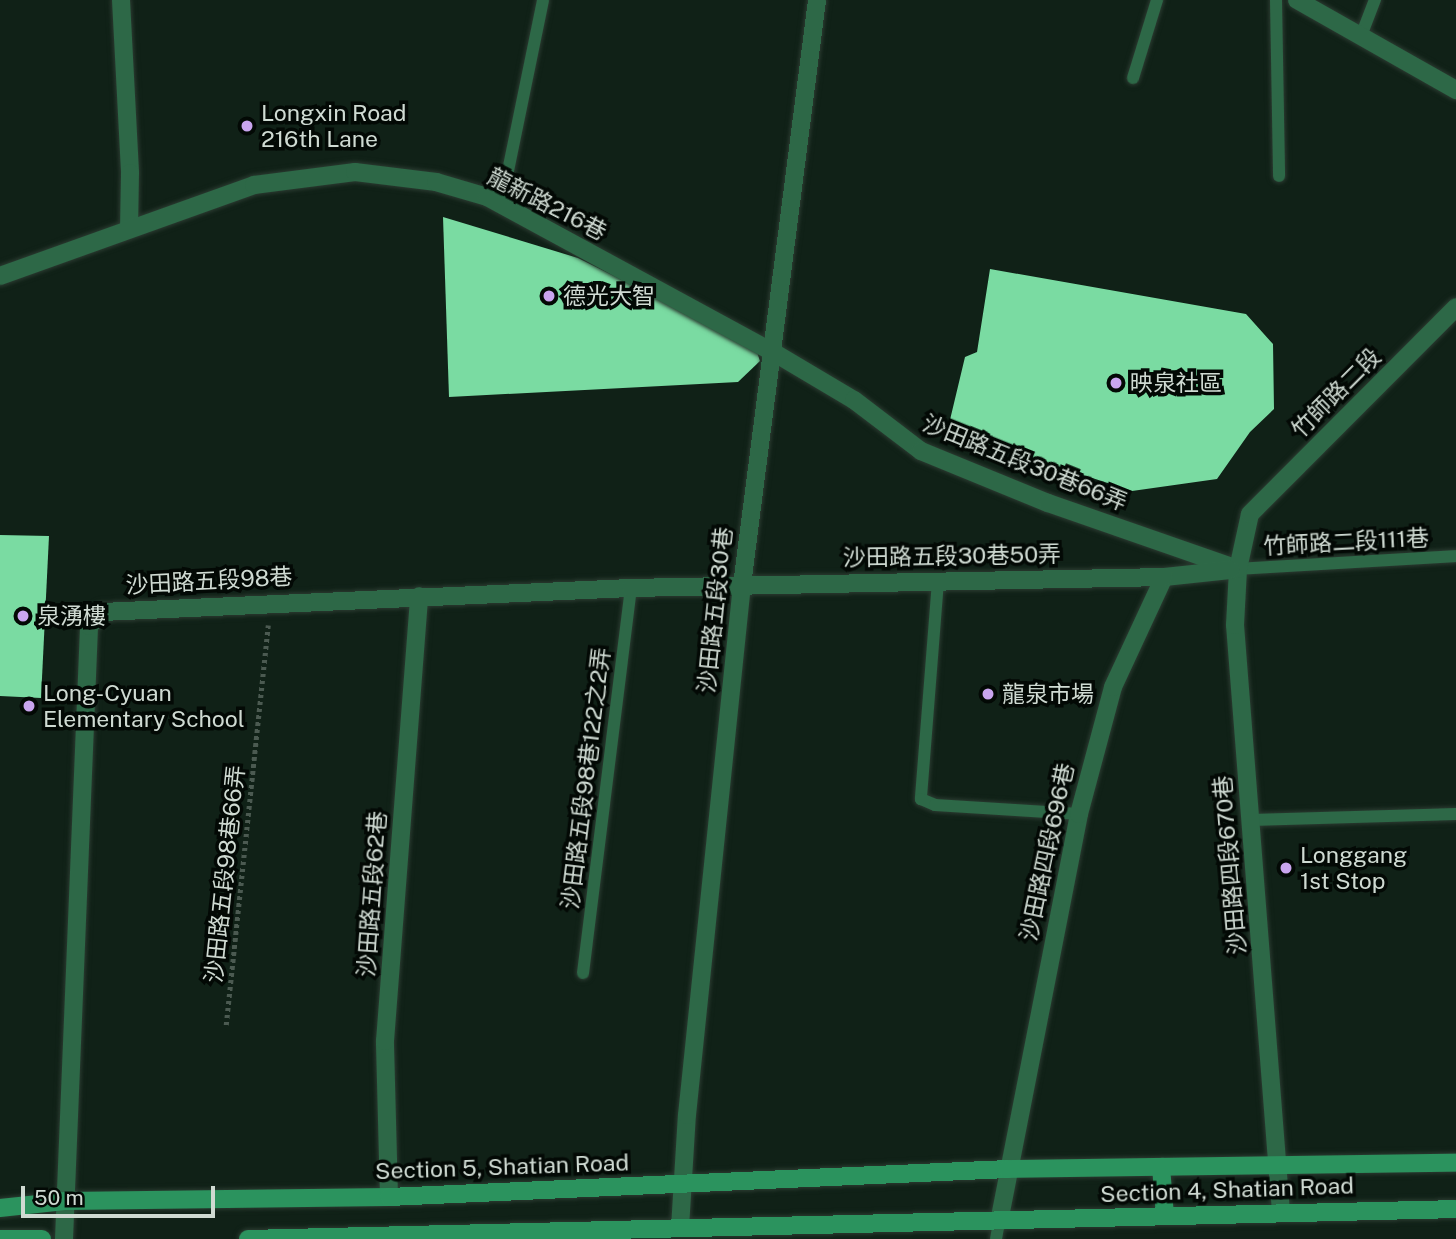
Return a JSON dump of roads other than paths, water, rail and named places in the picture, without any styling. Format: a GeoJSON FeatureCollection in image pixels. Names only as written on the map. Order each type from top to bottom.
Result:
{"type":"FeatureCollection","features":[{"type":"Feature","properties":{"kind":"street"},"geometry":{"type":"LineString","coordinates":[[121,0],[131,173],[129,229]]}},
{"type":"Feature","properties":{"kind":"street","name":"沙田路五段30巷"},"geometry":{"type":"LineString","coordinates":[[680,1228],[682,1185],[742,585],[817,0]]}},
{"type":"Feature","properties":{"kind":"street"},"geometry":{"type":"LineString","coordinates":[[1297,0],[1456,90]]}},
{"type":"Feature","properties":{"kind":"street","name":"龍新路216巷"},"geometry":{"type":"LineString","coordinates":[[0,276],[254,185],[355,172],[436,182],[501,205],[773,352]]}},
{"type":"Feature","properties":{"kind":"street","name":"竹師路二段"},"geometry":{"type":"LineString","coordinates":[[1250,514],[1456,307]]}},
{"type":"Feature","properties":{"kind":"street","name":"沙田路五段30巷66弄"},"geometry":{"type":"LineString","coordinates":[[773,352],[854,400],[922,451],[1048,503],[1238,569]]}},
{"type":"Feature","properties":{"kind":"street","name":"沙田路四段670巷"},"geometry":{"type":"LineString","coordinates":[[1250,514],[1238,569],[1235,625],[1281,1212]]}},
{"type":"Feature","properties":{"kind":"street"},"geometry":{"type":"LineString","coordinates":[[1164,577],[1238,569]]}},
{"type":"Feature","properties":{"kind":"street","name":"沙田路五段30巷50弄"},"geometry":{"type":"LineString","coordinates":[[742,585],[1164,577]]}},
{"type":"Feature","properties":{"kind":"street","name":"沙田路四段696巷"},"geometry":{"type":"LineString","coordinates":[[998,1230],[1007,1169],[1079,814],[1113,688],[1164,577]]}},
{"type":"Feature","properties":{"kind":"street","name":"沙田路五段98巷"},"geometry":{"type":"LineString","coordinates":[[64,1239],[89,626],[102,612],[136,607],[742,585]]}},
{"type":"Feature","properties":{"kind":"street","name":"沙田路五段62巷"},"geometry":{"type":"LineString","coordinates":[[389,1197],[385,1041],[419,596]]}},
{"type":"Feature","properties":{"kind":"street","name":"Section 4, Shatian Road"},"geometry":{"type":"LineString","coordinates":[[1007,1169],[1456,1163]]}},
{"type":"Feature","properties":{"kind":"street"},"geometry":{"type":"LineString","coordinates":[[1161,1167],[1165,1216]]}},
{"type":"Feature","properties":{"kind":"street","name":"Section 5, Shatian Road"},"geometry":{"type":"LineString","coordinates":[[0,1208],[65,1201],[389,1197],[1007,1169]]}},
{"type":"Feature","properties":{"kind":"street","name":"Section 4, Shatian Road"},"geometry":{"type":"LineString","coordinates":[[998,1230],[1165,1216],[1456,1209]]}},
{"type":"Feature","properties":{"kind":"street"},"geometry":{"type":"LineString","coordinates":[[248,1239],[680,1228],[998,1230]]}},
{"type":"Feature","properties":{"kind":"street"},"geometry":{"type":"LineString","coordinates":[[0,1239],[42,1239]]}},
{"type":"Feature","properties":{"kind":"lane"},"geometry":{"type":"LineString","coordinates":[[501,205],[543,0]]}},
{"type":"Feature","properties":{"kind":"lane"},"geometry":{"type":"LineString","coordinates":[[1133,78],[1157,0]]}},
{"type":"Feature","properties":{"kind":"lane"},"geometry":{"type":"LineString","coordinates":[[1276,0],[1279,176]]}},
{"type":"Feature","properties":{"kind":"lane"},"geometry":{"type":"LineString","coordinates":[[1361,36],[1374,0]]}},
{"type":"Feature","properties":{"kind":"lane","name":"竹師路二段111巷"},"geometry":{"type":"LineString","coordinates":[[1238,569],[1456,556]]}},
{"type":"Feature","properties":{"kind":"lane"},"geometry":{"type":"LineString","coordinates":[[938,581],[921,799],[935,806],[1079,814]]}},
{"type":"Feature","properties":{"kind":"lane","name":"沙田路五段98巷122之2弄"},"geometry":{"type":"LineString","coordinates":[[583,973],[631,588]]}},
{"type":"Feature","properties":{"kind":"lane"},"geometry":{"type":"LineString","coordinates":[[1251,820],[1456,814]]}},
{"type":"Feature","properties":{"kind":"place","name":"Longxin Road 216th Lane"},"geometry":{"type":"Point","coordinates":[247,126]}},
{"type":"Feature","properties":{"kind":"place","name":"德光大智"},"geometry":{"type":"Point","coordinates":[549,296]}},
{"type":"Feature","properties":{"kind":"place","name":"映泉社區"},"geometry":{"type":"Point","coordinates":[1116,383]}},
{"type":"Feature","properties":{"kind":"place","name":"泉湧樓"},"geometry":{"type":"Point","coordinates":[23,616]}},
{"type":"Feature","properties":{"kind":"place","name":"龍泉市場"},"geometry":{"type":"Point","coordinates":[988,694]}},
{"type":"Feature","properties":{"kind":"place","name":"Long-Cyuan Elementary School"},"geometry":{"type":"Point","coordinates":[29,706]}},
{"type":"Feature","properties":{"kind":"place","name":"Longgang 1st Stop"},"geometry":{"type":"Point","coordinates":[1286,868]}}]}
